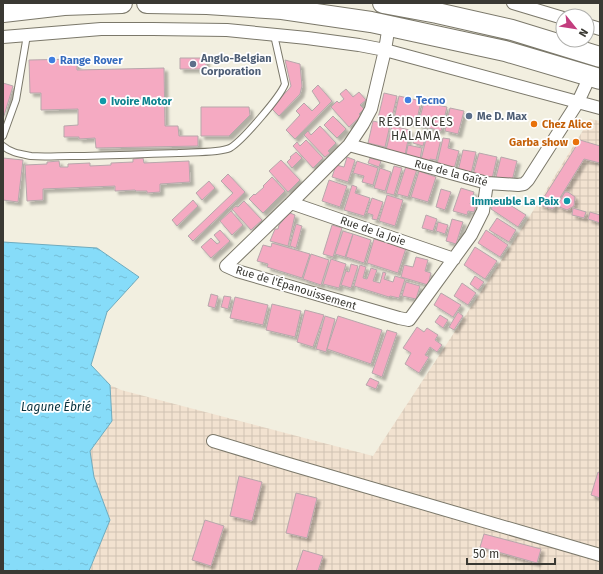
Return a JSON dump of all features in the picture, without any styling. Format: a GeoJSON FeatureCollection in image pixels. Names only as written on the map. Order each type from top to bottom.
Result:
{"type":"FeatureCollection","features":[{"type":"Feature","properties":{"kind":"highway"},"geometry":{"type":"LineString","coordinates":[[3,12],[64,5],[122,3]]}},
{"type":"Feature","properties":{"kind":"highway"},"geometry":{"type":"LineString","coordinates":[[147,3],[207,4],[282,9],[389,25],[505,51],[595,78]]}},
{"type":"Feature","properties":{"kind":"highway"},"geometry":{"type":"LineString","coordinates":[[382,3],[437,13],[512,30],[600,57]]}},
{"type":"Feature","properties":{"kind":"street"},"geometry":{"type":"LineString","coordinates":[[513,3],[555,16]]}},
{"type":"Feature","properties":{"kind":"street","name":"Rue de l'Épanouissement"},"geometry":{"type":"LineString","coordinates":[[389,25],[385,50],[371,109],[349,145],[226,266],[237,271],[369,310],[409,320],[471,234],[483,210],[487,183]]}},
{"type":"Feature","properties":{"kind":"street"},"geometry":{"type":"LineString","coordinates":[[3,37],[101,29],[153,28],[227,30],[307,38],[385,50],[600,108]]}},
{"type":"Feature","properties":{"kind":"street","name":"Rue de la Gaîté"},"geometry":{"type":"LineString","coordinates":[[349,145],[487,183],[518,186],[524,184],[528,180],[595,78]]}},
{"type":"Feature","properties":{"kind":"street","name":"Rue de la Joie"},"geometry":{"type":"LineString","coordinates":[[291,203],[454,259]]}},
{"type":"Feature","properties":{"kind":"street"},"geometry":{"type":"LineString","coordinates":[[213,441],[600,554]]}},
{"type":"Feature","properties":{"kind":"lane"},"geometry":{"type":"LineString","coordinates":[[3,136],[16,100],[28,35]]}},
{"type":"Feature","properties":{"kind":"lane"},"geometry":{"type":"LineString","coordinates":[[3,146],[7,150],[32,156],[105,156],[210,151],[229,148],[242,139],[284,88],[285,84],[274,35]]}},
{"type":"Feature","properties":{"kind":"shaded area"},"geometry":{"type":"Polygon","coordinates":[[[590,119],[600,121],[600,571],[89,571],[110,520],[94,477],[90,451],[112,421],[110,385],[121,390],[373,456],[490,278],[590,119]]]}},
{"type":"Feature","properties":{"kind":"water","name":"Lagune Ébrié"},"geometry":{"type":"Polygon","coordinates":[[[3,242],[97,248],[139,277],[107,312],[91,365],[110,385],[112,421],[90,451],[94,477],[110,520],[89,571],[3,571],[3,242]]]}},
{"type":"Feature","properties":{"kind":"building","name":"Anglo-Belgian Corporation"},"geometry":{"type":"Polygon","coordinates":[[[180,58],[206,58],[206,69],[180,69],[180,58]]]}},
{"type":"Feature","properties":{"kind":"building","name":"Ivoire Motor"},"geometry":{"type":"Polygon","coordinates":[[[77,59],[77,70],[164,68],[165,126],[178,126],[179,136],[198,136],[198,146],[96,148],[95,138],[79,139],[79,137],[64,137],[64,126],[78,125],[78,109],[41,110],[41,93],[30,93],[29,60],[77,59]]]}},
{"type":"Feature","properties":{"kind":"building"},"geometry":{"type":"Polygon","coordinates":[[[285,60],[300,64],[302,86],[300,94],[279,116],[271,108],[291,86],[285,60]]]}},
{"type":"Feature","properties":{"kind":"building"},"geometry":{"type":"Polygon","coordinates":[[[3,83],[13,86],[3,119],[3,83]]]}},
{"type":"Feature","properties":{"kind":"building"},"geometry":{"type":"Polygon","coordinates":[[[318,85],[332,101],[295,139],[286,130],[300,115],[296,111],[304,103],[312,111],[320,103],[312,91],[318,85]]]}},
{"type":"Feature","properties":{"kind":"building"},"geometry":{"type":"Polygon","coordinates":[[[346,89],[353,97],[359,92],[366,100],[360,105],[364,109],[359,114],[361,116],[349,127],[331,107],[337,101],[339,103],[344,99],[340,94],[346,89]]]}},
{"type":"Feature","properties":{"kind":"building"},"geometry":{"type":"Polygon","coordinates":[[[384,93],[397,96],[391,121],[378,118],[384,93]]]}},
{"type":"Feature","properties":{"kind":"building"},"geometry":{"type":"Polygon","coordinates":[[[399,96],[421,101],[416,124],[394,119],[399,96]]]}},
{"type":"Feature","properties":{"kind":"building"},"geometry":{"type":"Polygon","coordinates":[[[424,102],[447,107],[441,131],[418,125],[424,102]]]}},
{"type":"Feature","properties":{"kind":"building"},"geometry":{"type":"Polygon","coordinates":[[[201,107],[249,107],[250,115],[229,136],[201,136],[201,107]]]}},
{"type":"Feature","properties":{"kind":"building"},"geometry":{"type":"Polygon","coordinates":[[[450,108],[464,111],[458,134],[445,131],[450,108]]]}},
{"type":"Feature","properties":{"kind":"building"},"geometry":{"type":"Polygon","coordinates":[[[333,116],[346,129],[337,138],[324,125],[333,116]]]}},
{"type":"Feature","properties":{"kind":"building"},"geometry":{"type":"Polygon","coordinates":[[[373,121],[390,125],[385,147],[368,143],[373,121]]]}},
{"type":"Feature","properties":{"kind":"building"},"geometry":{"type":"Polygon","coordinates":[[[320,126],[336,143],[328,151],[330,153],[325,157],[304,135],[308,131],[311,135],[320,126]]]}},
{"type":"Feature","properties":{"kind":"building"},"geometry":{"type":"Polygon","coordinates":[[[392,126],[410,130],[405,155],[386,150],[392,126]]]}},
{"type":"Feature","properties":{"kind":"building"},"geometry":{"type":"Polygon","coordinates":[[[416,132],[426,135],[423,146],[413,143],[416,132]]]}},
{"type":"Feature","properties":{"kind":"building"},"geometry":{"type":"Polygon","coordinates":[[[434,137],[441,139],[436,160],[430,159],[429,162],[421,160],[426,139],[433,140],[434,137]]]}},
{"type":"Feature","properties":{"kind":"building"},"geometry":{"type":"Polygon","coordinates":[[[443,138],[450,139],[448,148],[459,151],[454,169],[437,164],[443,138]]]}},
{"type":"Feature","properties":{"kind":"building"},"geometry":{"type":"Polygon","coordinates":[[[306,140],[323,158],[313,168],[293,146],[297,142],[300,146],[306,140]]]}},
{"type":"Feature","properties":{"kind":"building"},"geometry":{"type":"Polygon","coordinates":[[[580,140],[600,146],[600,163],[584,159],[553,209],[539,205],[580,140]]]}},
{"type":"Feature","properties":{"kind":"building"},"geometry":{"type":"Polygon","coordinates":[[[408,145],[422,148],[420,159],[406,155],[408,145]]]}},
{"type":"Feature","properties":{"kind":"building"},"geometry":{"type":"Polygon","coordinates":[[[463,150],[476,152],[471,174],[458,171],[463,150]]]}},
{"type":"Feature","properties":{"kind":"building"},"geometry":{"type":"Polygon","coordinates":[[[296,152],[302,158],[292,168],[287,162],[296,152]]]}},
{"type":"Feature","properties":{"kind":"building"},"geometry":{"type":"Polygon","coordinates":[[[479,153],[497,157],[492,179],[473,175],[479,153]]]}},
{"type":"Feature","properties":{"kind":"building"},"geometry":{"type":"Polygon","coordinates":[[[347,157],[355,160],[348,182],[332,177],[336,165],[344,167],[347,157]]]}},
{"type":"Feature","properties":{"kind":"building"},"geometry":{"type":"Polygon","coordinates":[[[501,157],[517,161],[512,181],[496,177],[501,157]]]}},
{"type":"Feature","properties":{"kind":"building"},"geometry":{"type":"Polygon","coordinates":[[[3,158],[23,160],[18,202],[3,200],[3,158]]]}},
{"type":"Feature","properties":{"kind":"building"},"geometry":{"type":"Polygon","coordinates":[[[143,158],[144,163],[189,161],[190,182],[160,184],[160,192],[147,193],[147,191],[135,190],[115,191],[115,186],[43,189],[43,200],[27,201],[25,165],[47,164],[47,162],[59,161],[60,167],[68,167],[68,164],[90,163],[90,166],[111,165],[111,163],[133,162],[133,159],[143,158]]]}},
{"type":"Feature","properties":{"kind":"building"},"geometry":{"type":"Polygon","coordinates":[[[370,158],[381,161],[379,167],[368,163],[370,158]]]}},
{"type":"Feature","properties":{"kind":"building"},"geometry":{"type":"Polygon","coordinates":[[[281,160],[300,180],[288,192],[269,171],[281,160]]]}},
{"type":"Feature","properties":{"kind":"building"},"geometry":{"type":"Polygon","coordinates":[[[357,161],[378,168],[373,185],[362,182],[364,176],[353,173],[357,161]]]}},
{"type":"Feature","properties":{"kind":"building"},"geometry":{"type":"Polygon","coordinates":[[[394,166],[402,168],[394,195],[386,193],[394,166]]]}},
{"type":"Feature","properties":{"kind":"building"},"geometry":{"type":"Polygon","coordinates":[[[406,166],[417,169],[408,197],[397,194],[406,166]]]}},
{"type":"Feature","properties":{"kind":"building"},"geometry":{"type":"Polygon","coordinates":[[[380,168],[391,172],[385,191],[374,188],[380,168]]]}},
{"type":"Feature","properties":{"kind":"building"},"geometry":{"type":"Polygon","coordinates":[[[419,171],[436,177],[428,202],[411,197],[419,171]]]}},
{"type":"Feature","properties":{"kind":"building"},"geometry":{"type":"Polygon","coordinates":[[[228,174],[245,192],[193,241],[188,236],[233,193],[221,181],[228,174]]]}},
{"type":"Feature","properties":{"kind":"building"},"geometry":{"type":"Polygon","coordinates":[[[272,177],[285,191],[263,213],[249,199],[264,187],[263,186],[272,177]]]}},
{"type":"Feature","properties":{"kind":"building"},"geometry":{"type":"Polygon","coordinates":[[[329,180],[347,186],[340,207],[322,201],[329,180]]]}},
{"type":"Feature","properties":{"kind":"building"},"geometry":{"type":"Polygon","coordinates":[[[209,181],[215,188],[202,200],[196,193],[209,181]]]}},
{"type":"Feature","properties":{"kind":"building"},"geometry":{"type":"Polygon","coordinates":[[[352,185],[357,187],[355,193],[370,198],[364,216],[344,210],[352,185]]]}},
{"type":"Feature","properties":{"kind":"building"},"geometry":{"type":"Polygon","coordinates":[[[461,188],[474,192],[470,204],[476,205],[474,212],[468,211],[467,215],[453,211],[461,188]]]}},
{"type":"Feature","properties":{"kind":"building"},"geometry":{"type":"Polygon","coordinates":[[[441,189],[451,192],[445,210],[436,207],[441,189]]]}},
{"type":"Feature","properties":{"kind":"building","name":"Immeuble La Paix"},"geometry":{"type":"Polygon","coordinates":[[[565,192],[568,192],[575,197],[574,206],[567,210],[557,206],[565,192]]]}},
{"type":"Feature","properties":{"kind":"building"},"geometry":{"type":"Polygon","coordinates":[[[387,195],[403,200],[395,226],[379,221],[387,195]]]}},
{"type":"Feature","properties":{"kind":"building"},"geometry":{"type":"Polygon","coordinates":[[[372,198],[383,202],[377,220],[372,219],[373,215],[367,213],[372,198]]]}},
{"type":"Feature","properties":{"kind":"building"},"geometry":{"type":"Polygon","coordinates":[[[193,200],[198,206],[177,226],[172,220],[193,200]]]}},
{"type":"Feature","properties":{"kind":"building"},"geometry":{"type":"Polygon","coordinates":[[[244,201],[262,220],[251,230],[232,209],[236,206],[238,207],[244,201]]]}},
{"type":"Feature","properties":{"kind":"building"},"geometry":{"type":"Polygon","coordinates":[[[494,203],[510,205],[526,215],[518,227],[491,209],[494,203]]]}},
{"type":"Feature","properties":{"kind":"building"},"geometry":{"type":"Polygon","coordinates":[[[573,208],[586,212],[584,218],[572,215],[573,208]]]}},
{"type":"Feature","properties":{"kind":"building"},"geometry":{"type":"Polygon","coordinates":[[[231,211],[243,225],[232,235],[220,221],[231,211]]]}},
{"type":"Feature","properties":{"kind":"building"},"geometry":{"type":"Polygon","coordinates":[[[590,212],[600,215],[600,223],[588,219],[590,212]]]}},
{"type":"Feature","properties":{"kind":"building"},"geometry":{"type":"Polygon","coordinates":[[[290,213],[295,215],[288,246],[270,241],[275,229],[278,229],[286,215],[290,213]]]}},
{"type":"Feature","properties":{"kind":"building"},"geometry":{"type":"Polygon","coordinates":[[[426,215],[437,219],[433,231],[422,228],[426,215]]]}},
{"type":"Feature","properties":{"kind":"building"},"geometry":{"type":"Polygon","coordinates":[[[497,218],[516,230],[509,242],[489,230],[497,218]]]}},
{"type":"Feature","properties":{"kind":"building"},"geometry":{"type":"Polygon","coordinates":[[[452,219],[463,222],[456,244],[446,241],[452,219]]]}},
{"type":"Feature","properties":{"kind":"building"},"geometry":{"type":"Polygon","coordinates":[[[438,222],[448,225],[445,234],[436,231],[438,222]]]}},
{"type":"Feature","properties":{"kind":"building"},"geometry":{"type":"Polygon","coordinates":[[[296,224],[302,226],[296,248],[290,246],[296,224]]]}},
{"type":"Feature","properties":{"kind":"building"},"geometry":{"type":"Polygon","coordinates":[[[332,225],[342,228],[333,257],[323,254],[332,225]]]}},
{"type":"Feature","properties":{"kind":"building"},"geometry":{"type":"Polygon","coordinates":[[[220,230],[230,241],[211,258],[201,247],[211,238],[217,244],[220,242],[214,235],[220,230]]]}},
{"type":"Feature","properties":{"kind":"building"},"geometry":{"type":"Polygon","coordinates":[[[486,230],[508,245],[500,257],[478,243],[486,230]]]}},
{"type":"Feature","properties":{"kind":"building"},"geometry":{"type":"Polygon","coordinates":[[[343,231],[353,234],[345,257],[335,254],[343,231]]]}},
{"type":"Feature","properties":{"kind":"building"},"geometry":{"type":"Polygon","coordinates":[[[353,234],[371,240],[364,263],[346,257],[353,234]]]}},
{"type":"Feature","properties":{"kind":"building"},"geometry":{"type":"Polygon","coordinates":[[[374,239],[406,248],[398,273],[367,263],[374,239]]]}},
{"type":"Feature","properties":{"kind":"building"},"geometry":{"type":"Polygon","coordinates":[[[272,243],[310,254],[302,278],[267,267],[268,264],[257,261],[263,245],[271,247],[272,243]]]}},
{"type":"Feature","properties":{"kind":"building"},"geometry":{"type":"Polygon","coordinates":[[[475,247],[497,261],[485,279],[464,265],[475,247]]]}},
{"type":"Feature","properties":{"kind":"building"},"geometry":{"type":"Polygon","coordinates":[[[311,254],[329,260],[321,285],[303,279],[311,254]]]}},
{"type":"Feature","properties":{"kind":"building"},"geometry":{"type":"Polygon","coordinates":[[[416,257],[428,260],[425,271],[431,273],[428,285],[401,277],[404,265],[413,267],[416,257]]]}},
{"type":"Feature","properties":{"kind":"building"},"geometry":{"type":"Polygon","coordinates":[[[331,259],[346,264],[339,288],[323,284],[331,259]]]}},
{"type":"Feature","properties":{"kind":"building"},"geometry":{"type":"Polygon","coordinates":[[[351,264],[358,266],[351,288],[341,285],[346,271],[349,272],[351,264]]]}},
{"type":"Feature","properties":{"kind":"building"},"geometry":{"type":"Polygon","coordinates":[[[360,265],[366,267],[363,278],[367,279],[371,268],[377,270],[373,281],[380,283],[383,272],[386,273],[384,279],[393,282],[395,276],[405,279],[399,298],[389,297],[354,286],[360,265]]]}},
{"type":"Feature","properties":{"kind":"building"},"geometry":{"type":"Polygon","coordinates":[[[475,276],[484,282],[478,290],[470,284],[475,276]]]}},
{"type":"Feature","properties":{"kind":"building"},"geometry":{"type":"Polygon","coordinates":[[[406,282],[420,286],[416,299],[402,296],[406,282]]]}},
{"type":"Feature","properties":{"kind":"building"},"geometry":{"type":"Polygon","coordinates":[[[462,283],[476,293],[468,305],[454,296],[462,283]]]}},
{"type":"Feature","properties":{"kind":"building"},"geometry":{"type":"Polygon","coordinates":[[[441,293],[461,305],[453,317],[434,305],[441,293]]]}},
{"type":"Feature","properties":{"kind":"building"},"geometry":{"type":"Polygon","coordinates":[[[211,294],[218,296],[215,308],[208,306],[211,294]]]}},
{"type":"Feature","properties":{"kind":"building"},"geometry":{"type":"Polygon","coordinates":[[[224,296],[231,297],[228,309],[221,307],[224,296]]]}},
{"type":"Feature","properties":{"kind":"building"},"geometry":{"type":"Polygon","coordinates":[[[235,297],[268,305],[263,325],[230,318],[235,297]]]}},
{"type":"Feature","properties":{"kind":"building"},"geometry":{"type":"Polygon","coordinates":[[[272,304],[301,311],[295,337],[266,330],[272,304]]]}},
{"type":"Feature","properties":{"kind":"building"},"geometry":{"type":"Polygon","coordinates":[[[305,310],[324,315],[313,347],[297,342],[305,310]]]}},
{"type":"Feature","properties":{"kind":"building"},"geometry":{"type":"Polygon","coordinates":[[[458,312],[463,316],[454,330],[449,327],[458,312]]]}},
{"type":"Feature","properties":{"kind":"building"},"geometry":{"type":"Polygon","coordinates":[[[440,315],[448,320],[443,328],[435,322],[440,315]]]}},
{"type":"Feature","properties":{"kind":"building"},"geometry":{"type":"Polygon","coordinates":[[[325,316],[335,319],[326,352],[316,349],[325,316]]]}},
{"type":"Feature","properties":{"kind":"building"},"geometry":{"type":"Polygon","coordinates":[[[338,316],[382,330],[371,364],[327,349],[338,316]]]}},
{"type":"Feature","properties":{"kind":"building"},"geometry":{"type":"Polygon","coordinates":[[[417,327],[424,332],[427,328],[438,335],[435,340],[442,345],[437,352],[430,347],[425,355],[429,357],[419,373],[405,364],[411,353],[403,348],[417,327]]]}},
{"type":"Feature","properties":{"kind":"building"},"geometry":{"type":"Polygon","coordinates":[[[387,330],[397,333],[382,377],[372,373],[387,330]]]}},
{"type":"Feature","properties":{"kind":"building"},"geometry":{"type":"Polygon","coordinates":[[[370,378],[379,382],[376,389],[366,385],[370,378]]]}},
{"type":"Feature","properties":{"kind":"building"},"geometry":{"type":"Polygon","coordinates":[[[598,472],[600,473],[600,498],[591,495],[598,472]]]}},
{"type":"Feature","properties":{"kind":"building"},"geometry":{"type":"Polygon","coordinates":[[[239,476],[262,482],[252,521],[230,516],[239,476]]]}},
{"type":"Feature","properties":{"kind":"building"},"geometry":{"type":"Polygon","coordinates":[[[296,493],[317,498],[307,538],[286,533],[296,493]]]}},
{"type":"Feature","properties":{"kind":"building"},"geometry":{"type":"Polygon","coordinates":[[[205,520],[224,526],[211,566],[192,560],[205,520]]]}},
{"type":"Feature","properties":{"kind":"building"},"geometry":{"type":"Polygon","coordinates":[[[484,534],[541,549],[537,563],[480,547],[484,534]]]}},
{"type":"Feature","properties":{"kind":"building"},"geometry":{"type":"Polygon","coordinates":[[[303,550],[323,556],[318,571],[296,571],[303,550]]]}},
{"type":"Feature","properties":{"kind":"place","name":"Range Rover"},"geometry":{"type":"Point","coordinates":[52,60]}},
{"type":"Feature","properties":{"kind":"place","name":"Anglo-Belgian Corporation"},"geometry":{"type":"Point","coordinates":[193,64]}},
{"type":"Feature","properties":{"kind":"place","name":"Tecno"},"geometry":{"type":"Point","coordinates":[408,100]}},
{"type":"Feature","properties":{"kind":"place","name":"Ivoire Motor"},"geometry":{"type":"Point","coordinates":[103,101]}},
{"type":"Feature","properties":{"kind":"place","name":"Me D. Max"},"geometry":{"type":"Point","coordinates":[469,116]}},
{"type":"Feature","properties":{"kind":"place","name":"Chez Alice"},"geometry":{"type":"Point","coordinates":[534,124]}},
{"type":"Feature","properties":{"kind":"place","name":"Garba show"},"geometry":{"type":"Point","coordinates":[576,142]}},
{"type":"Feature","properties":{"kind":"place","name":"Immeuble La Paix"},"geometry":{"type":"Point","coordinates":[567,201]}},
{"type":"Feature","properties":{"kind":"district","name":"RÉSIDENCES HALAMA"},"geometry":{"type":"Point","coordinates":[416,129]}}]}
